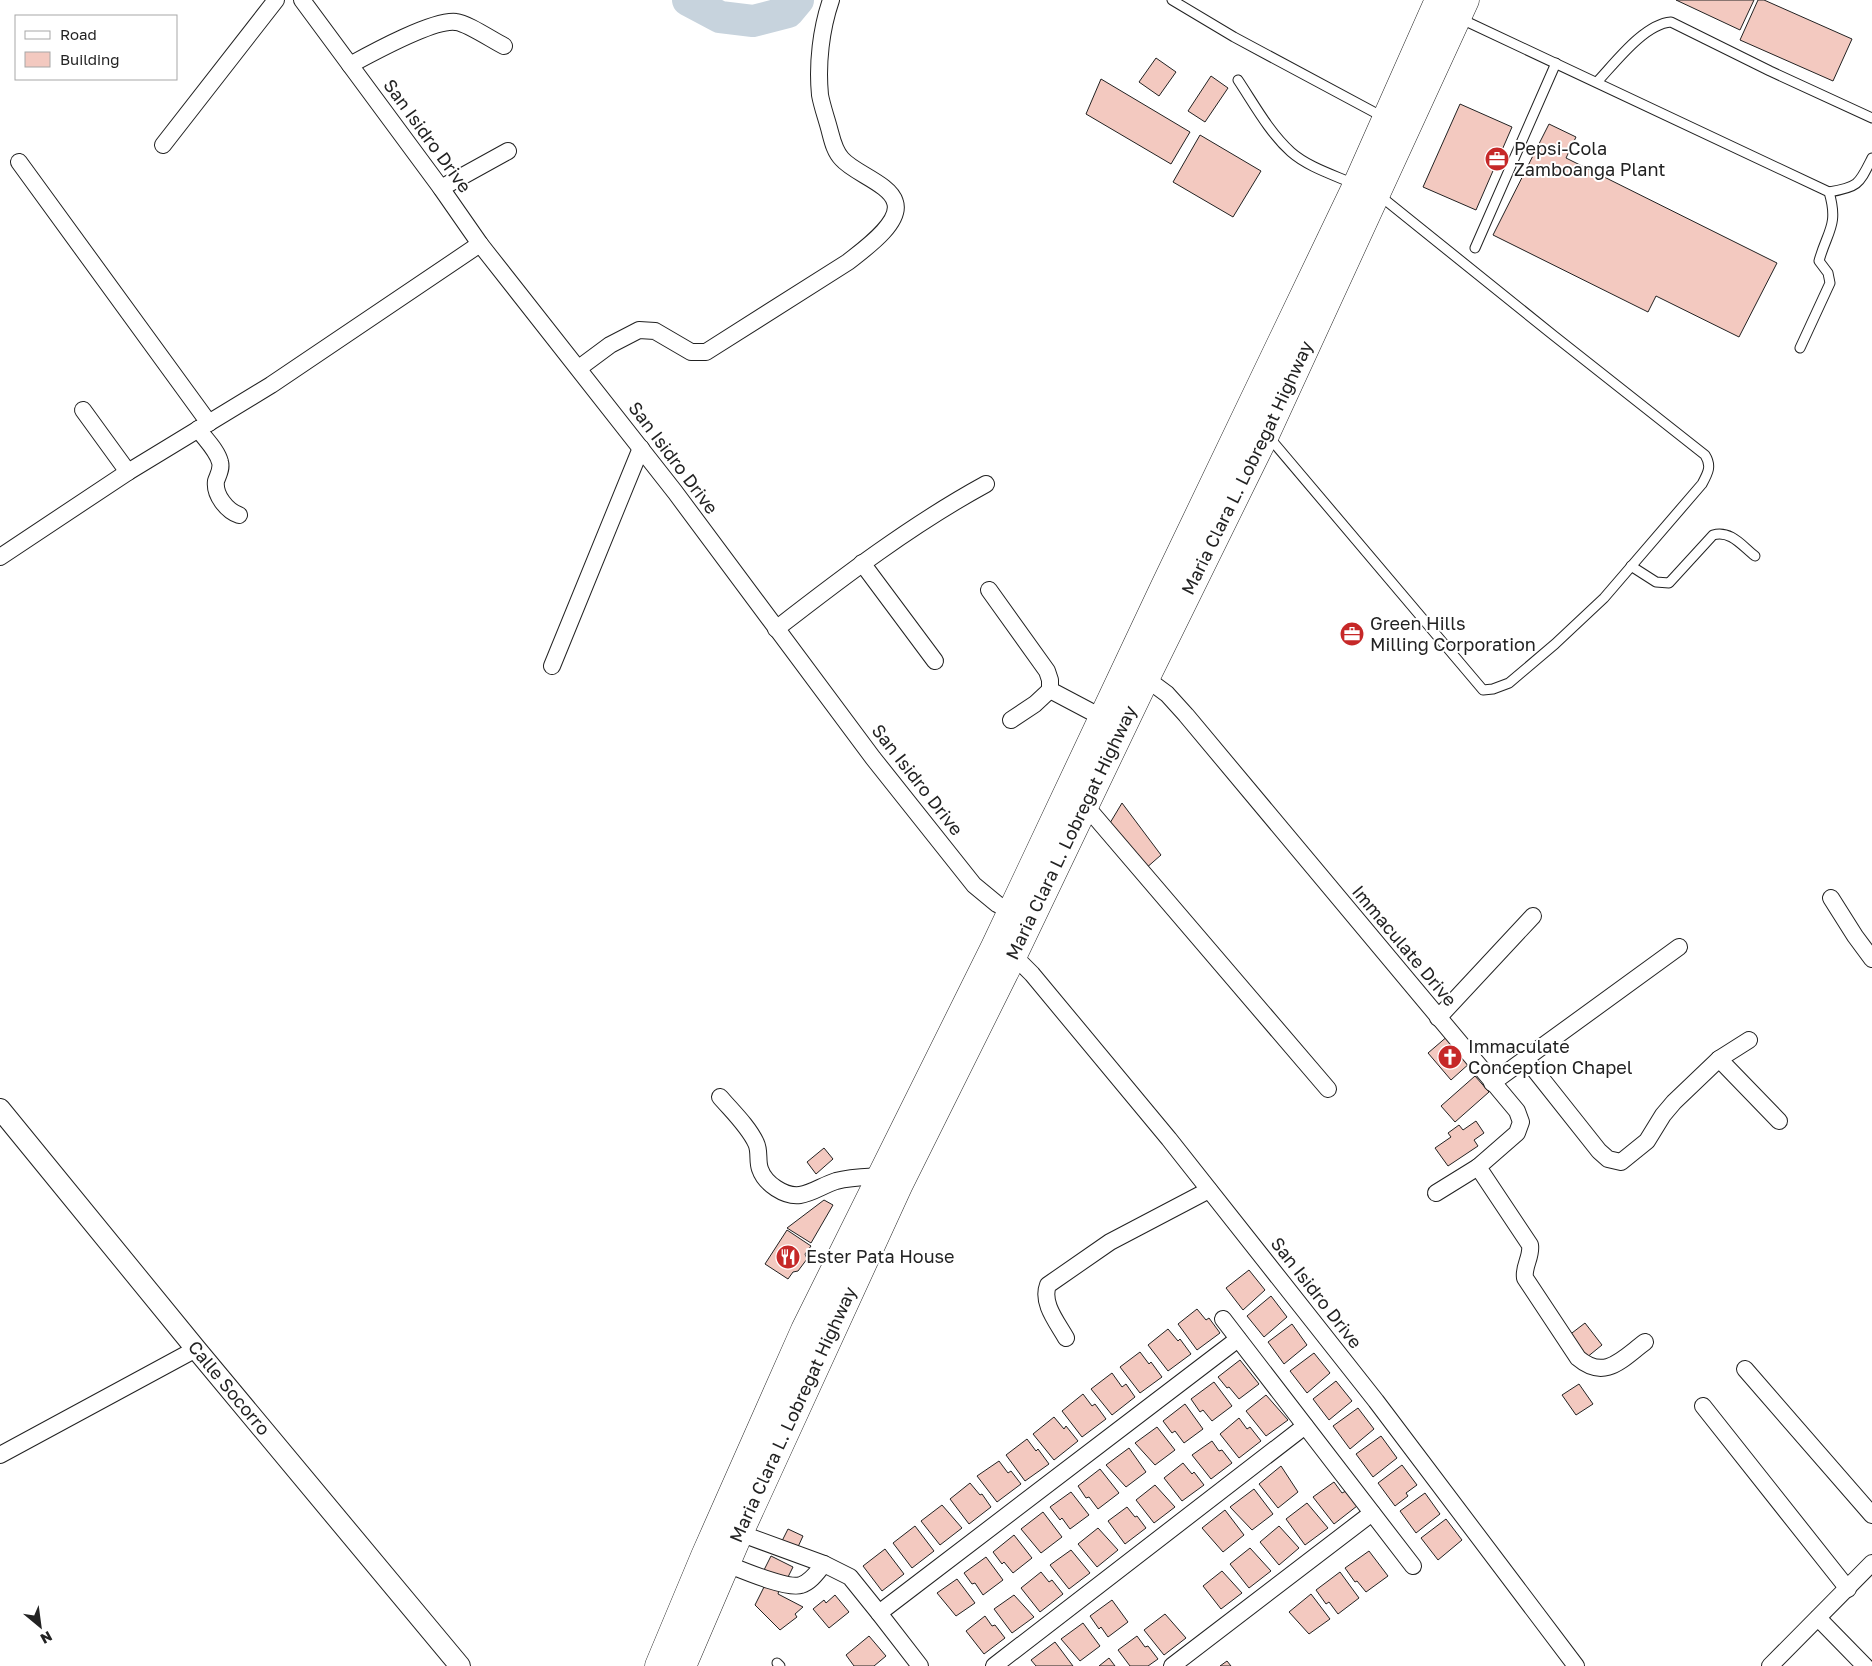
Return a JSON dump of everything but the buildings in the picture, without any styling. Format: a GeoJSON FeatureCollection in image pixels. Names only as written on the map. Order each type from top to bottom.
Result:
{"type":"FeatureCollection","features":[{"type":"Feature","properties":{"kind":"highway","name":"Maria Clara L. Lobregat Highway"},"geometry":{"type":"LineString","coordinates":[[1367,189],[1387,120],[1448,8]]}},
{"type":"Feature","properties":{"kind":"highway","name":"Maria Clara L. Lobregat Highway"},"geometry":{"type":"LineString","coordinates":[[1020,917],[1085,805],[1136,672],[1255,428],[1367,189],[1448,8]]}},
{"type":"Feature","properties":{"kind":"highway","name":"Maria Clara L. Lobregat Highway"},"geometry":{"type":"LineString","coordinates":[[817,1335],[904,1175],[1020,917],[1102,718],[1136,672]]}},
{"type":"Feature","properties":{"kind":"highway","name":"Maria Clara L. Lobregat Highway"},"geometry":{"type":"LineString","coordinates":[[659,1666],[715,1560],[817,1335],[882,1176],[1004,951]]}},
{"type":"Feature","properties":{"kind":"highway","name":"Maria Clara L. Lobregat Highway"},"geometry":{"type":"LineString","coordinates":[[682,1666],[715,1560]]}},
{"type":"Feature","properties":{"kind":"street"},"geometry":{"type":"LineString","coordinates":[[163,145],[276,0]]}},
{"type":"Feature","properties":{"kind":"street","name":"San Isidro Drive"},"geometry":{"type":"LineString","coordinates":[[302,0],[480,244],[641,448],[873,758],[932,830],[962,871],[984,895],[1020,917]]}},
{"type":"Feature","properties":{"kind":"street"},"geometry":{"type":"LineString","coordinates":[[579,368],[599,352],[639,330],[655,331],[691,352],[706,352],[848,262],[893,222],[896,212],[895,202],[888,192],[842,160],[835,150],[820,95],[824,20],[831,0]]}},
{"type":"Feature","properties":{"kind":"street"},"geometry":{"type":"LineString","coordinates":[[350,65],[384,47],[445,21],[458,22],[504,46]]}},
{"type":"Feature","properties":{"kind":"street"},"geometry":{"type":"LineString","coordinates":[[441,188],[508,151]]}},
{"type":"Feature","properties":{"kind":"street"},"geometry":{"type":"LineString","coordinates":[[19,162],[204,426],[221,464],[216,483],[223,503],[230,512],[239,515]]}},
{"type":"Feature","properties":{"kind":"street"},"geometry":{"type":"LineString","coordinates":[[0,557],[128,472],[271,385],[480,244]]}},
{"type":"Feature","properties":{"kind":"street"},"geometry":{"type":"LineString","coordinates":[[83,410],[128,472]]}},
{"type":"Feature","properties":{"kind":"street"},"geometry":{"type":"LineString","coordinates":[[552,666],[641,448]]}},
{"type":"Feature","properties":{"kind":"street"},"geometry":{"type":"LineString","coordinates":[[776,629],[862,563],[960,498],[986,484]]}},
{"type":"Feature","properties":{"kind":"street"},"geometry":{"type":"LineString","coordinates":[[862,563],[935,661]]}},
{"type":"Feature","properties":{"kind":"street"},"geometry":{"type":"LineString","coordinates":[[989,590],[1047,671],[1050,680],[1050,690],[1035,704],[1011,720]]}},
{"type":"Feature","properties":{"kind":"street","name":"Immaculate Drive"},"geometry":{"type":"LineString","coordinates":[[1136,672],[1167,694],[1517,1111],[1521,1122],[1517,1133],[1478,1167]]}},
{"type":"Feature","properties":{"kind":"street"},"geometry":{"type":"LineString","coordinates":[[1050,690],[1102,718]]}},
{"type":"Feature","properties":{"kind":"street"},"geometry":{"type":"LineString","coordinates":[[1085,805],[1328,1089]]}},
{"type":"Feature","properties":{"kind":"street"},"geometry":{"type":"LineString","coordinates":[[1831,898],[1855,936],[1872,958]]}},
{"type":"Feature","properties":{"kind":"street"},"geometry":{"type":"LineString","coordinates":[[1438,1018],[1533,916]]}},
{"type":"Feature","properties":{"kind":"street"},"geometry":{"type":"LineString","coordinates":[[1492,1083],[1678,947]]}},
{"type":"Feature","properties":{"kind":"street","name":"San Isidro Drive"},"geometry":{"type":"LineString","coordinates":[[1004,951],[1050,995],[1209,1190],[1376,1401],[1576,1666]]}},
{"type":"Feature","properties":{"kind":"street"},"geometry":{"type":"LineString","coordinates":[[1526,1059],[1598,1151],[1608,1159],[1621,1162],[1647,1141],[1674,1102],[1719,1059],[1749,1040]]}},
{"type":"Feature","properties":{"kind":"street"},"geometry":{"type":"LineString","coordinates":[[1719,1059],[1779,1121]]}},
{"type":"Feature","properties":{"kind":"street"},"geometry":{"type":"LineString","coordinates":[[720,1098],[756,1143],[760,1169],[771,1184],[781,1191],[790,1195],[799,1195],[818,1190],[833,1182],[853,1178],[882,1176]]}},
{"type":"Feature","properties":{"kind":"street","name":"Calle Socorro"},"geometry":{"type":"LineString","coordinates":[[0,1109],[196,1349],[460,1666]]}},
{"type":"Feature","properties":{"kind":"street"},"geometry":{"type":"LineString","coordinates":[[1436,1193],[1478,1167],[1530,1245],[1530,1255],[1524,1267],[1525,1278],[1578,1358],[1586,1366],[1605,1368],[1615,1365],[1645,1342]]}},
{"type":"Feature","properties":{"kind":"street"},"geometry":{"type":"LineString","coordinates":[[1066,1338],[1047,1303],[1045,1293],[1048,1285],[1110,1242],[1209,1190]]}},
{"type":"Feature","properties":{"kind":"street"},"geometry":{"type":"LineString","coordinates":[[1223,1319],[1413,1566]]}},
{"type":"Feature","properties":{"kind":"street"},"geometry":{"type":"LineString","coordinates":[[880,1613],[1238,1339]]}},
{"type":"Feature","properties":{"kind":"street"},"geometry":{"type":"LineString","coordinates":[[0,1455],[196,1349]]}},
{"type":"Feature","properties":{"kind":"street"},"geometry":{"type":"LineString","coordinates":[[1745,1369],[1872,1515]]}},
{"type":"Feature","properties":{"kind":"street"},"geometry":{"type":"LineString","coordinates":[[1703,1406],[1848,1588]]}},
{"type":"Feature","properties":{"kind":"street"},"geometry":{"type":"LineString","coordinates":[[997,1665],[1305,1426]]}},
{"type":"Feature","properties":{"kind":"street"},"geometry":{"type":"LineString","coordinates":[[1172,1666],[1372,1513]]}},
{"type":"Feature","properties":{"kind":"street"},"geometry":{"type":"LineString","coordinates":[[729,1529],[824,1564],[850,1577],[920,1666]]}},
{"type":"Feature","properties":{"kind":"street"},"geometry":{"type":"LineString","coordinates":[[715,1560],[788,1586],[800,1585],[809,1580],[824,1564]]}},
{"type":"Feature","properties":{"kind":"street"},"geometry":{"type":"LineString","coordinates":[[1770,1666],[1872,1563]]}},
{"type":"Feature","properties":{"kind":"street"},"geometry":{"type":"LineString","coordinates":[[1818,1618],[1865,1666]]}},
{"type":"Feature","properties":{"kind":"lane"},"geometry":{"type":"LineString","coordinates":[[1172,0],[1387,120]]}},
{"type":"Feature","properties":{"kind":"lane"},"geometry":{"type":"LineString","coordinates":[[1448,8],[1597,82],[1830,192],[1850,188],[1861,180],[1872,158]]}},
{"type":"Feature","properties":{"kind":"lane"},"geometry":{"type":"LineString","coordinates":[[1597,82],[1623,54],[1652,28],[1661,23],[1671,22],[1770,71],[1872,118]]}},
{"type":"Feature","properties":{"kind":"lane"},"geometry":{"type":"LineString","coordinates":[[1475,248],[1556,62]]}},
{"type":"Feature","properties":{"kind":"lane"},"geometry":{"type":"LineString","coordinates":[[1238,80],[1274,134],[1292,153],[1311,164],[1367,189],[1705,455],[1709,462],[1709,472],[1702,484],[1604,598],[1509,683],[1493,689],[1483,690],[1255,428]]}},
{"type":"Feature","properties":{"kind":"lane"},"geometry":{"type":"LineString","coordinates":[[1800,348],[1830,283],[1828,274],[1819,261],[1834,217],[1834,207],[1830,192]]}},
{"type":"Feature","properties":{"kind":"lane"},"geometry":{"type":"LineString","coordinates":[[1631,566],[1656,582],[1669,583],[1713,535],[1720,533],[1730,535],[1755,556]]}},
{"type":"Feature","properties":{"kind":"waterway"},"geometry":{"type":"LineString","coordinates":[[688,0],[720,17],[753,21],[788,12],[798,0]]}},
{"type":"Feature","properties":{"kind":"place","name":"Pepsi-Cola Zamboanga Plant"},"geometry":{"type":"Point","coordinates":[1497,159]}},
{"type":"Feature","properties":{"kind":"place","name":"Green Hills Milling Corporation"},"geometry":{"type":"Point","coordinates":[1352,634]}},
{"type":"Feature","properties":{"kind":"place","name":"Immaculate Conception Chapel"},"geometry":{"type":"Point","coordinates":[1450,1057]}},
{"type":"Feature","properties":{"kind":"place","name":"Ester Pata House"},"geometry":{"type":"Point","coordinates":[788,1257]}}]}
